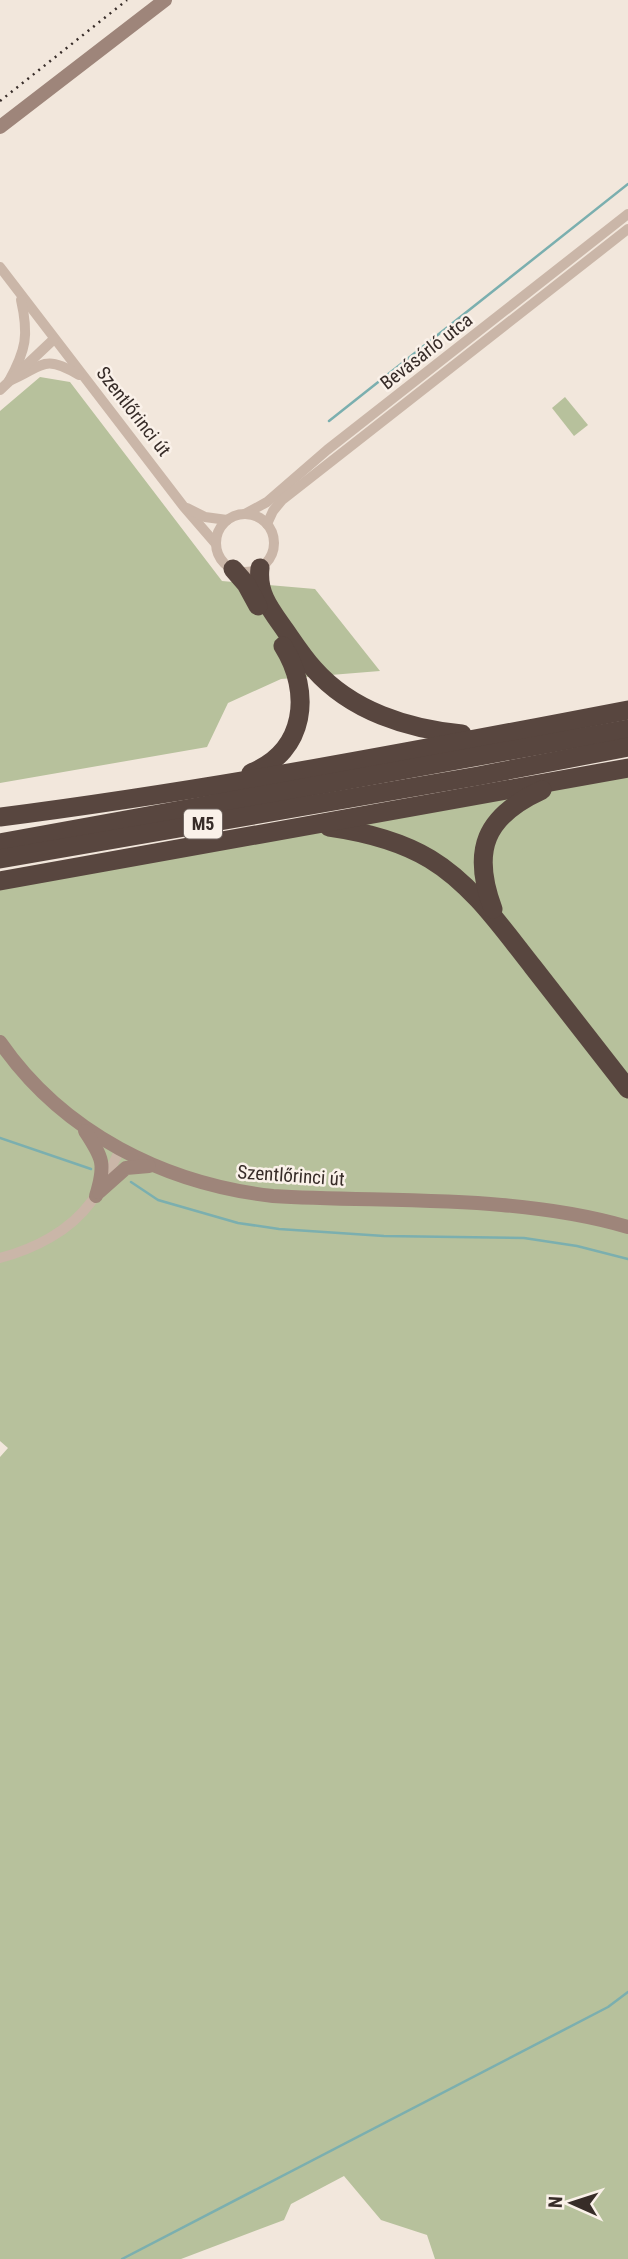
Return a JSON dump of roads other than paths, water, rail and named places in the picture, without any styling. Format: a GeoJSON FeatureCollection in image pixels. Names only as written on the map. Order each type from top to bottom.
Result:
{"type":"FeatureCollection","features":[{"type":"Feature","properties":{"kind":"highway"},"geometry":{"type":"LineString","coordinates":[[260,568],[258,579],[262,597],[303,656],[324,680],[356,702],[396,721],[431,731],[464,734],[519,731]]}},
{"type":"Feature","properties":{"kind":"highway"},"geometry":{"type":"LineString","coordinates":[[204,788],[244,776],[272,762],[291,739],[301,706],[300,682],[292,660],[246,584],[233,569]]}},
{"type":"Feature","properties":{"kind":"highway","name":"M5"},"geometry":{"type":"LineString","coordinates":[[0,817],[204,788],[628,710]]}},
{"type":"Feature","properties":{"kind":"highway","name":"M5"},"geometry":{"type":"LineString","coordinates":[[0,843],[628,729]]}},
{"type":"Feature","properties":{"kind":"highway","name":"M5"},"geometry":{"type":"LineString","coordinates":[[0,859],[478,776],[628,747]]}},
{"type":"Feature","properties":{"kind":"highway","name":"M5"},"geometry":{"type":"LineString","coordinates":[[0,881],[628,768]]}},
{"type":"Feature","properties":{"kind":"highway"},"geometry":{"type":"LineString","coordinates":[[496,920],[487,894],[482,863],[486,840],[491,830],[512,806],[542,790],[575,778]]}},
{"type":"Feature","properties":{"kind":"highway"},"geometry":{"type":"LineString","coordinates":[[314,824],[379,837],[420,853],[468,888],[628,1089]]}},
{"type":"Feature","properties":{"kind":"main road"},"geometry":{"type":"LineString","coordinates":[[0,127],[165,0]]}},
{"type":"Feature","properties":{"kind":"main road","name":"Szentlőrinci út"},"geometry":{"type":"LineString","coordinates":[[0,1042],[39,1089],[82,1127],[154,1167],[211,1186],[251,1193],[523,1206],[580,1215],[628,1227]]}},
{"type":"Feature","properties":{"kind":"main road"},"geometry":{"type":"LineString","coordinates":[[82,1127],[97,1148],[102,1161],[102,1174],[96,1196]]}},
{"type":"Feature","properties":{"kind":"main road"},"geometry":{"type":"LineString","coordinates":[[96,1196],[126,1168],[137,1165],[154,1167]]}},
{"type":"Feature","properties":{"kind":"street","name":"Bevásárló utca"},"geometry":{"type":"LineString","coordinates":[[245,514],[267,502],[327,450],[628,214]]}},
{"type":"Feature","properties":{"kind":"street"},"geometry":{"type":"LineString","coordinates":[[267,524],[273,510],[282,500],[628,229]]}},
{"type":"Feature","properties":{"kind":"street","name":"Szentlőrinci út"},"geometry":{"type":"LineString","coordinates":[[0,267],[184,507],[216,544]]}},
{"type":"Feature","properties":{"kind":"street"},"geometry":{"type":"LineString","coordinates":[[9,381],[22,358],[27,335],[20,293]]}},
{"type":"Feature","properties":{"kind":"street"},"geometry":{"type":"LineString","coordinates":[[0,390],[54,339]]}},
{"type":"Feature","properties":{"kind":"street"},"geometry":{"type":"LineString","coordinates":[[9,381],[38,365],[52,363],[85,379]]}},
{"type":"Feature","properties":{"kind":"street"},"geometry":{"type":"LineString","coordinates":[[184,507],[205,517],[227,520],[245,514],[256,516],[267,524],[273,535],[274,548],[269,560],[260,568],[247,572],[233,569],[221,559],[216,544],[219,531],[227,520]]}},
{"type":"Feature","properties":{"kind":"street"},"geometry":{"type":"LineString","coordinates":[[0,1258],[27,1249],[57,1233],[83,1212],[96,1196],[120,1150]]}},
{"type":"Feature","properties":{"kind":"waterway"},"geometry":{"type":"LineString","coordinates":[[329,421],[628,184]]}},
{"type":"Feature","properties":{"kind":"waterway"},"geometry":{"type":"LineString","coordinates":[[0,1138],[91,1169]]}},
{"type":"Feature","properties":{"kind":"waterway"},"geometry":{"type":"LineString","coordinates":[[131,1182],[158,1200],[238,1223],[279,1229],[384,1236],[524,1238],[577,1246],[628,1259]]}},
{"type":"Feature","properties":{"kind":"waterway"},"geometry":{"type":"LineString","coordinates":[[122,2259],[608,2007],[628,1992]]}},
{"type":"Feature","properties":{"kind":"railway"},"geometry":{"type":"LineString","coordinates":[[0,101],[127,0]]}}]}
